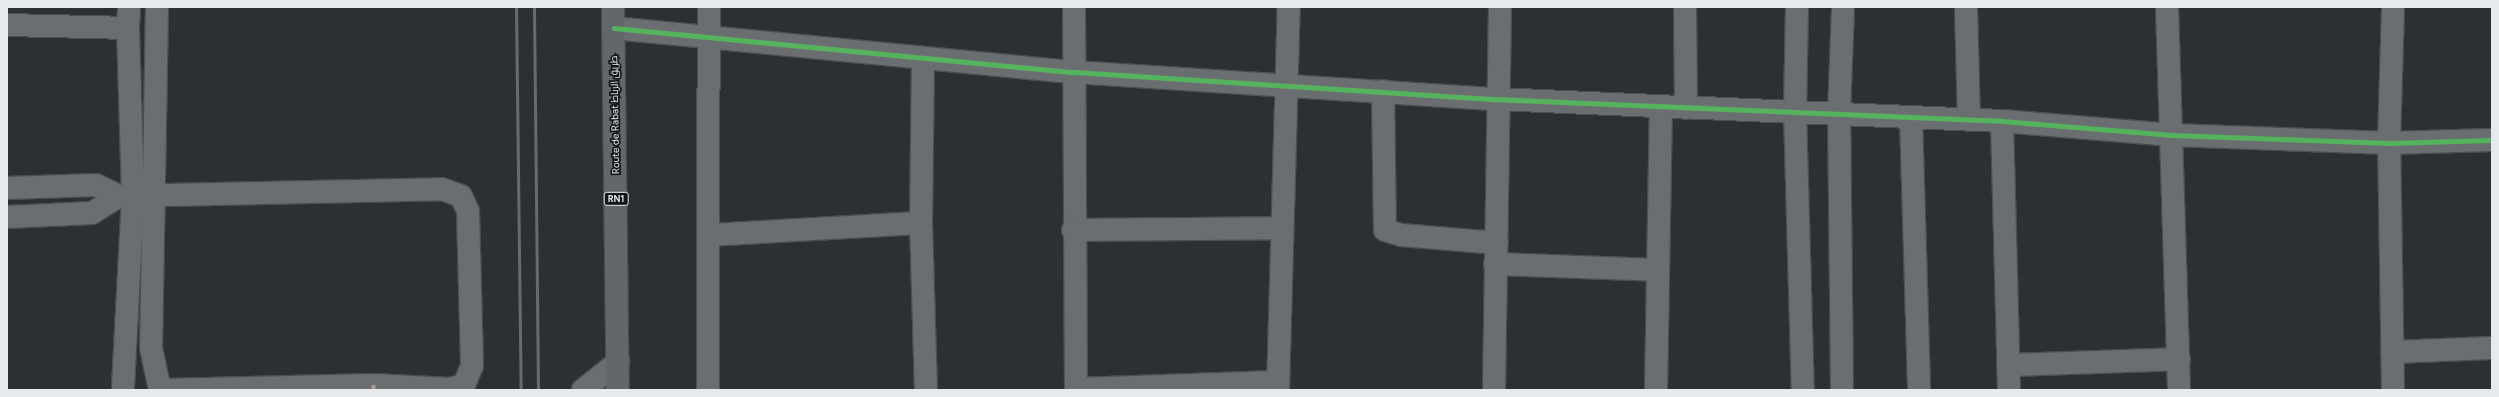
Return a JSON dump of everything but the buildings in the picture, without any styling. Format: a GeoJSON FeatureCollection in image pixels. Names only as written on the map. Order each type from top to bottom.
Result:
{"type":"FeatureCollection","features":[{"type":"Feature","properties":{"kind":"main road","name":"Route de Rabat طريق الرباط"},"geometry":{"type":"LineString","coordinates":[[614,17],[618,390]]}},
{"type":"Feature","properties":{"kind":"street"},"geometry":{"type":"LineString","coordinates":[[123,390],[135,196],[157,7]]}},
{"type":"Feature","properties":{"kind":"street"},"geometry":{"type":"LineString","coordinates":[[708,390],[710,235],[709,7]]}},
{"type":"Feature","properties":{"kind":"street"},"geometry":{"type":"LineString","coordinates":[[1074,7],[1073,72],[1076,390],[1278,386],[1289,7]]}},
{"type":"Feature","properties":{"kind":"street"},"geometry":{"type":"LineString","coordinates":[[1494,390],[1495,264],[1497,242],[1496,99],[1500,7]]}},
{"type":"Feature","properties":{"kind":"street"},"geometry":{"type":"LineString","coordinates":[[1685,7],[1686,108]]}},
{"type":"Feature","properties":{"kind":"street"},"geometry":{"type":"LineString","coordinates":[[1797,7],[1795,111],[1803,390]]}},
{"type":"Feature","properties":{"kind":"street"},"geometry":{"type":"LineString","coordinates":[[1842,390],[1839,113],[1843,7]]}},
{"type":"Feature","properties":{"kind":"street"},"geometry":{"type":"LineString","coordinates":[[1966,7],[1969,120]]}},
{"type":"Feature","properties":{"kind":"street"},"geometry":{"type":"LineString","coordinates":[[2167,7],[2179,390]]}},
{"type":"Feature","properties":{"kind":"street"},"geometry":{"type":"LineString","coordinates":[[2393,7],[2388,143],[2393,390]]}},
{"type":"Feature","properties":{"kind":"street"},"geometry":{"type":"LineString","coordinates":[[7,25],[128,17],[135,196],[151,353],[160,390]]}},
{"type":"Feature","properties":{"kind":"street"},"geometry":{"type":"LineString","coordinates":[[614,17],[710,37],[922,59],[1073,72],[1496,99],[2002,121],[2172,135],[2388,143],[2492,140]]}},
{"type":"Feature","properties":{"kind":"street"},"geometry":{"type":"LineString","coordinates":[[922,59],[921,222],[926,390]]}},
{"type":"Feature","properties":{"kind":"street"},"geometry":{"type":"LineString","coordinates":[[1383,91],[1385,230],[1402,235],[1497,242]]}},
{"type":"Feature","properties":{"kind":"street"},"geometry":{"type":"LineString","coordinates":[[1656,390],[1660,107]]}},
{"type":"Feature","properties":{"kind":"street"},"geometry":{"type":"LineString","coordinates":[[1911,117],[1919,390]]}},
{"type":"Feature","properties":{"kind":"street"},"geometry":{"type":"LineString","coordinates":[[2002,121],[2009,390]]}},
{"type":"Feature","properties":{"kind":"street"},"geometry":{"type":"LineString","coordinates":[[7,188],[96,185],[135,196],[455,191],[468,211],[472,366],[469,380],[456,389],[374,388],[165,390]]}},
{"type":"Feature","properties":{"kind":"street"},"geometry":{"type":"LineString","coordinates":[[7,217],[92,213],[135,196]]}},
{"type":"Feature","properties":{"kind":"street"},"geometry":{"type":"LineString","coordinates":[[710,235],[921,222]]}},
{"type":"Feature","properties":{"kind":"street"},"geometry":{"type":"LineString","coordinates":[[1074,230],[1282,228]]}},
{"type":"Feature","properties":{"kind":"street"},"geometry":{"type":"LineString","coordinates":[[1495,264],[1658,270]]}},
{"type":"Feature","properties":{"kind":"street"},"geometry":{"type":"LineString","coordinates":[[2392,352],[2492,348]]}},
{"type":"Feature","properties":{"kind":"street"},"geometry":{"type":"LineString","coordinates":[[2008,365],[2179,359]]}},
{"type":"Feature","properties":{"kind":"street"},"geometry":{"type":"LineString","coordinates":[[582,390],[618,362]]}},
{"type":"Feature","properties":{"kind":"railway"},"geometry":{"type":"LineString","coordinates":[[516,7],[521,390]]}},
{"type":"Feature","properties":{"kind":"railway"},"geometry":{"type":"LineString","coordinates":[[534,7],[538,390]]}},
{"type":"Feature","properties":{"kind":"marked path"},"geometry":{"type":"LineString","coordinates":[[373,385],[374,390]]}},
{"type":"Feature","properties":{"kind":"cycle path"},"geometry":{"type":"LineString","coordinates":[[614,28],[1073,72],[1496,99],[2002,121],[2172,135],[2389,143],[2492,140]]}}]}
